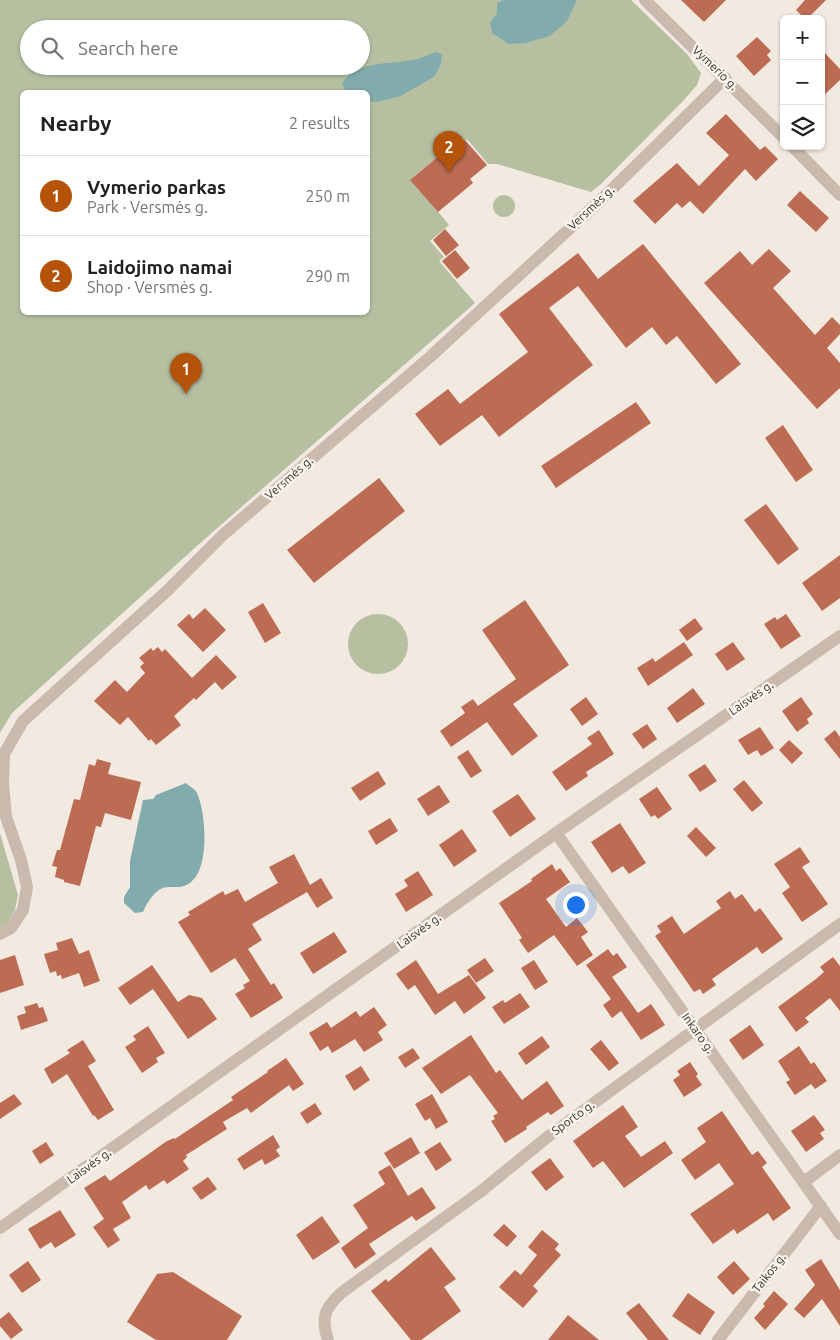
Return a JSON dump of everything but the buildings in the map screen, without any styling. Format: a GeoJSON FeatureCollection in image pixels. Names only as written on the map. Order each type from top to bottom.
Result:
{"type":"FeatureCollection","features":[{"type":"Feature","properties":{"kind":"street","name":"Vymerio g."},"geometry":{"type":"LineString","coordinates":[[645,0],[726,78],[780,134]]}},
{"type":"Feature","properties":{"kind":"street","name":"Versmės g."},"geometry":{"type":"LineString","coordinates":[[0,934],[11,928],[23,910],[27,887],[21,860],[6,816],[3,783],[4,754],[23,722],[168,590],[224,534],[430,357],[603,198],[726,78]]}},
{"type":"Feature","properties":{"kind":"street"},"geometry":{"type":"LineString","coordinates":[[796,150],[840,195]]}},
{"type":"Feature","properties":{"kind":"street","name":"Laisvės g."},"geometry":{"type":"LineString","coordinates":[[0,1228],[556,833],[840,636]]}},
{"type":"Feature","properties":{"kind":"street","name":"Inkaro g."},"geometry":{"type":"LineString","coordinates":[[556,833],[840,1234]]}},
{"type":"Feature","properties":{"kind":"street","name":"Sporto g."},"geometry":{"type":"LineString","coordinates":[[328,1340],[323,1326],[324,1314],[330,1303],[341,1293],[480,1192],[550,1135],[840,924]]}},
{"type":"Feature","properties":{"kind":"street"},"geometry":{"type":"LineString","coordinates":[[804,1182],[840,1155]]}},
{"type":"Feature","properties":{"kind":"street","name":"Taikos g."},"geometry":{"type":"LineString","coordinates":[[718,1340],[821,1206]]}},
{"type":"Feature","properties":{"kind":"green space"},"geometry":{"type":"Polygon","coordinates":[[[0,0],[631,0],[687,54],[701,73],[697,85],[591,192],[497,164],[488,164],[467,139],[450,153],[447,149],[411,179],[449,225],[430,241],[444,257],[439,261],[475,303],[198,545],[12,713],[0,733],[0,0]]]}},
{"type":"Feature","properties":{"kind":"green space"},"geometry":{"type":"Polygon","coordinates":[[[504,195],[512,198],[515,206],[512,214],[504,217],[496,214],[493,206],[496,198],[504,195]]]}},
{"type":"Feature","properties":{"kind":"green space"},"geometry":{"type":"Polygon","coordinates":[[[378,614],[395,619],[403,627],[408,644],[403,661],[395,669],[378,674],[361,669],[353,661],[348,644],[353,627],[361,619],[378,614]]]}},
{"type":"Feature","properties":{"kind":"green space"},"geometry":{"type":"Polygon","coordinates":[[[0,833],[18,895],[15,910],[7,925],[0,927],[0,833]]]}},
{"type":"Feature","properties":{"kind":"water"},"geometry":{"type":"Polygon","coordinates":[[[503,0],[577,0],[567,21],[550,36],[525,43],[509,44],[492,33],[490,22],[497,14],[497,3],[503,0]]]}},
{"type":"Feature","properties":{"kind":"water"},"geometry":{"type":"Polygon","coordinates":[[[436,52],[442,54],[441,64],[435,76],[401,96],[377,102],[370,101],[370,90],[345,90],[342,83],[349,75],[370,75],[370,65],[418,59],[436,52]]]}},
{"type":"Feature","properties":{"kind":"water"},"geometry":{"type":"Polygon","coordinates":[[[186,783],[197,793],[203,813],[204,853],[201,865],[197,875],[191,882],[181,887],[160,889],[150,899],[143,912],[135,913],[124,903],[124,897],[130,887],[130,861],[143,800],[153,799],[156,795],[186,783]]]}},
{"type":"Feature","properties":{"kind":"place","name":"Laidojimo namai"},"geometry":{"type":"Point","coordinates":[449,172]}},
{"type":"Feature","properties":{"kind":"place","name":"Vymerio parkas"},"geometry":{"type":"Point","coordinates":[186,394]}}]}
